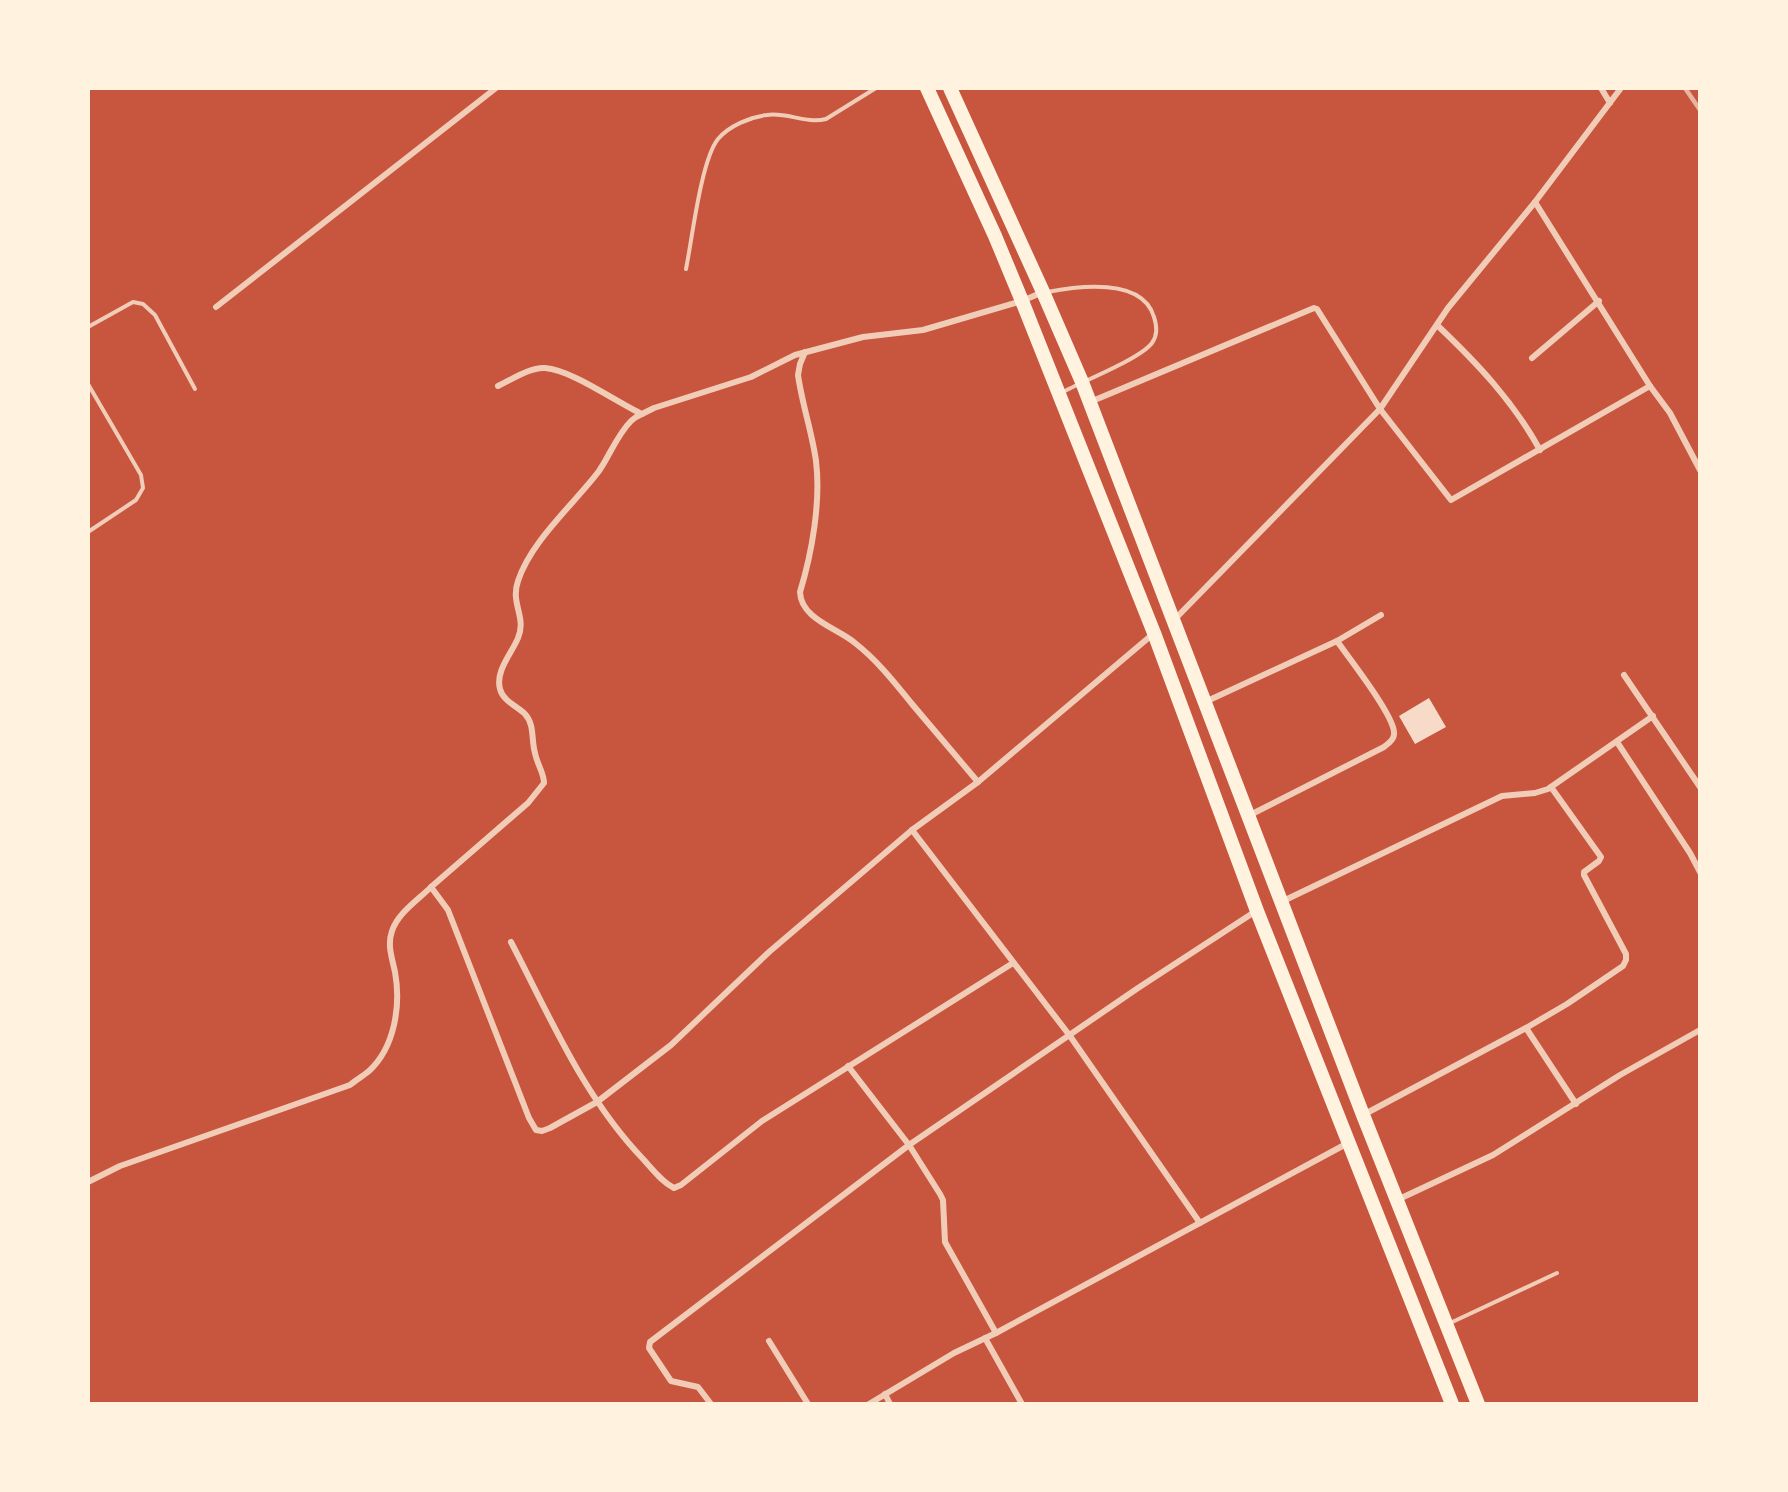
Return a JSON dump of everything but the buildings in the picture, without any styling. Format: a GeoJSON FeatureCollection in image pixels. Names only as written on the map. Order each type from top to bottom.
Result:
{"type":"FeatureCollection","features":[{"type":"Feature","properties":{"kind":"highway"},"geometry":{"type":"LineString","coordinates":[[927,88],[995,236],[1022,301],[1154,633],[1257,911],[1451,1403]]}},
{"type":"Feature","properties":{"kind":"highway"},"geometry":{"type":"LineString","coordinates":[[951,88],[1082,382],[1247,817],[1478,1404]]}},
{"type":"Feature","properties":{"kind":"highway"},"geometry":{"type":"LineString","coordinates":[[1320,1069],[1342,1060]]}},
{"type":"Feature","properties":{"kind":"street"},"geometry":{"type":"LineString","coordinates":[[216,307],[496,88]]}},
{"type":"Feature","properties":{"kind":"street"},"geometry":{"type":"LineString","coordinates":[[1601,88],[1610,103]]}},
{"type":"Feature","properties":{"kind":"street"},"geometry":{"type":"LineString","coordinates":[[1174,620],[1380,409],[1448,308],[1535,202],[1620,88]]}},
{"type":"Feature","properties":{"kind":"street"},"geometry":{"type":"LineString","coordinates":[[1535,202],[1650,386],[1670,413],[1700,470]]}},
{"type":"Feature","properties":{"kind":"street"},"geometry":{"type":"LineString","coordinates":[[88,1182],[120,1166],[350,1085],[370,1070],[392,1033],[397,1011],[395,974],[389,943],[397,921],[431,887],[528,803],[544,783],[533,747],[530,722],[526,715],[505,698],[500,689],[502,669],[519,638],[522,622],[515,598],[517,583],[526,563],[545,536],[600,470],[627,426],[654,408],[676,403],[751,377],[805,352],[863,337],[923,330],[1022,301],[1043,292]]}},
{"type":"Feature","properties":{"kind":"street"},"geometry":{"type":"LineString","coordinates":[[1533,358],[1599,302]]}},
{"type":"Feature","properties":{"kind":"street"},"geometry":{"type":"LineString","coordinates":[[1090,402],[1314,308],[1320,311],[1380,409],[1451,500],[1650,386]]}},
{"type":"Feature","properties":{"kind":"street"},"geometry":{"type":"LineString","coordinates":[[1437,325],[1487,374],[1527,427],[1540,450]]}},
{"type":"Feature","properties":{"kind":"street"},"geometry":{"type":"LineString","coordinates":[[805,352],[798,375],[816,460],[817,490],[812,536],[800,602],[814,616],[856,643],[887,674],[978,782]]}},
{"type":"Feature","properties":{"kind":"street"},"geometry":{"type":"LineString","coordinates":[[498,386],[524,374],[545,368],[583,382],[642,414]]}},
{"type":"Feature","properties":{"kind":"street"},"geometry":{"type":"LineString","coordinates":[[1204,702],[1337,641],[1381,615]]}},
{"type":"Feature","properties":{"kind":"street"},"geometry":{"type":"LineString","coordinates":[[431,887],[448,910],[524,1110],[536,1130],[542,1131],[596,1100],[671,1045],[769,952],[912,830],[978,782],[1154,633]]}},
{"type":"Feature","properties":{"kind":"street"},"geometry":{"type":"LineString","coordinates":[[1247,817],[1384,747],[1393,738],[1391,723],[1373,692],[1337,641]]}},
{"type":"Feature","properties":{"kind":"street"},"geometry":{"type":"LineString","coordinates":[[1624,675],[1700,787]]}},
{"type":"Feature","properties":{"kind":"street"},"geometry":{"type":"LineString","coordinates":[[1281,902],[1502,796],[1536,793],[1551,787],[1653,716]]}},
{"type":"Feature","properties":{"kind":"street"},"geometry":{"type":"LineString","coordinates":[[1617,742],[1700,872]]}},
{"type":"Feature","properties":{"kind":"street"},"geometry":{"type":"LineString","coordinates":[[1363,1115],[1526,1028],[1567,1004],[1623,966],[1626,954],[1584,875],[1584,872],[1601,857],[1551,787]]}},
{"type":"Feature","properties":{"kind":"street"},"geometry":{"type":"LineString","coordinates":[[912,830],[1070,1036],[1200,1222]]}},
{"type":"Feature","properties":{"kind":"street"},"geometry":{"type":"LineString","coordinates":[[711,1404],[698,1387],[675,1383],[667,1378],[649,1348],[650,1342],[909,1145],[1167,968],[1257,911]]}},
{"type":"Feature","properties":{"kind":"street"},"geometry":{"type":"LineString","coordinates":[[511,942],[582,1079],[627,1143],[663,1180],[674,1188],[681,1185],[762,1121],[1013,963]]}},
{"type":"Feature","properties":{"kind":"street"},"geometry":{"type":"LineString","coordinates":[[1526,1028],[1576,1104]]}},
{"type":"Feature","properties":{"kind":"street"},"geometry":{"type":"LineString","coordinates":[[1397,1201],[1493,1155],[1620,1076],[1700,1030]]}},
{"type":"Feature","properties":{"kind":"street"},"geometry":{"type":"LineString","coordinates":[[848,1066],[909,1145],[943,1200],[945,1242],[996,1333]]}},
{"type":"Feature","properties":{"kind":"street"},"geometry":{"type":"LineString","coordinates":[[869,1404],[954,1353],[996,1333],[1349,1142]]}},
{"type":"Feature","properties":{"kind":"street"},"geometry":{"type":"LineString","coordinates":[[986,1338],[1022,1404]]}},
{"type":"Feature","properties":{"kind":"street"},"geometry":{"type":"LineString","coordinates":[[769,1341],[808,1404]]}},
{"type":"Feature","properties":{"kind":"street"},"geometry":{"type":"LineString","coordinates":[[885,1394],[890,1404]]}},
{"type":"Feature","properties":{"kind":"lane"},"geometry":{"type":"LineString","coordinates":[[686,269],[706,165],[719,138],[750,118],[765,115],[781,114],[818,121],[826,119],[876,88]]}},
{"type":"Feature","properties":{"kind":"lane"},"geometry":{"type":"LineString","coordinates":[[1043,292],[1093,287],[1132,292],[1147,301],[1154,315],[1157,329],[1153,342],[1142,353],[1059,394]]}},
{"type":"Feature","properties":{"kind":"lane"},"geometry":{"type":"LineString","coordinates":[[88,327],[133,302],[143,304],[155,315],[195,389]]}},
{"type":"Feature","properties":{"kind":"lane"},"geometry":{"type":"LineString","coordinates":[[88,384],[141,475],[143,488],[136,500],[88,532]]}},
{"type":"Feature","properties":{"kind":"lane"},"geometry":{"type":"LineString","coordinates":[[1447,1324],[1557,1273]]}},
{"type":"Feature","properties":{"kind":"railway"},"geometry":{"type":"LineString","coordinates":[[1685,88],[1700,110]]}}]}
